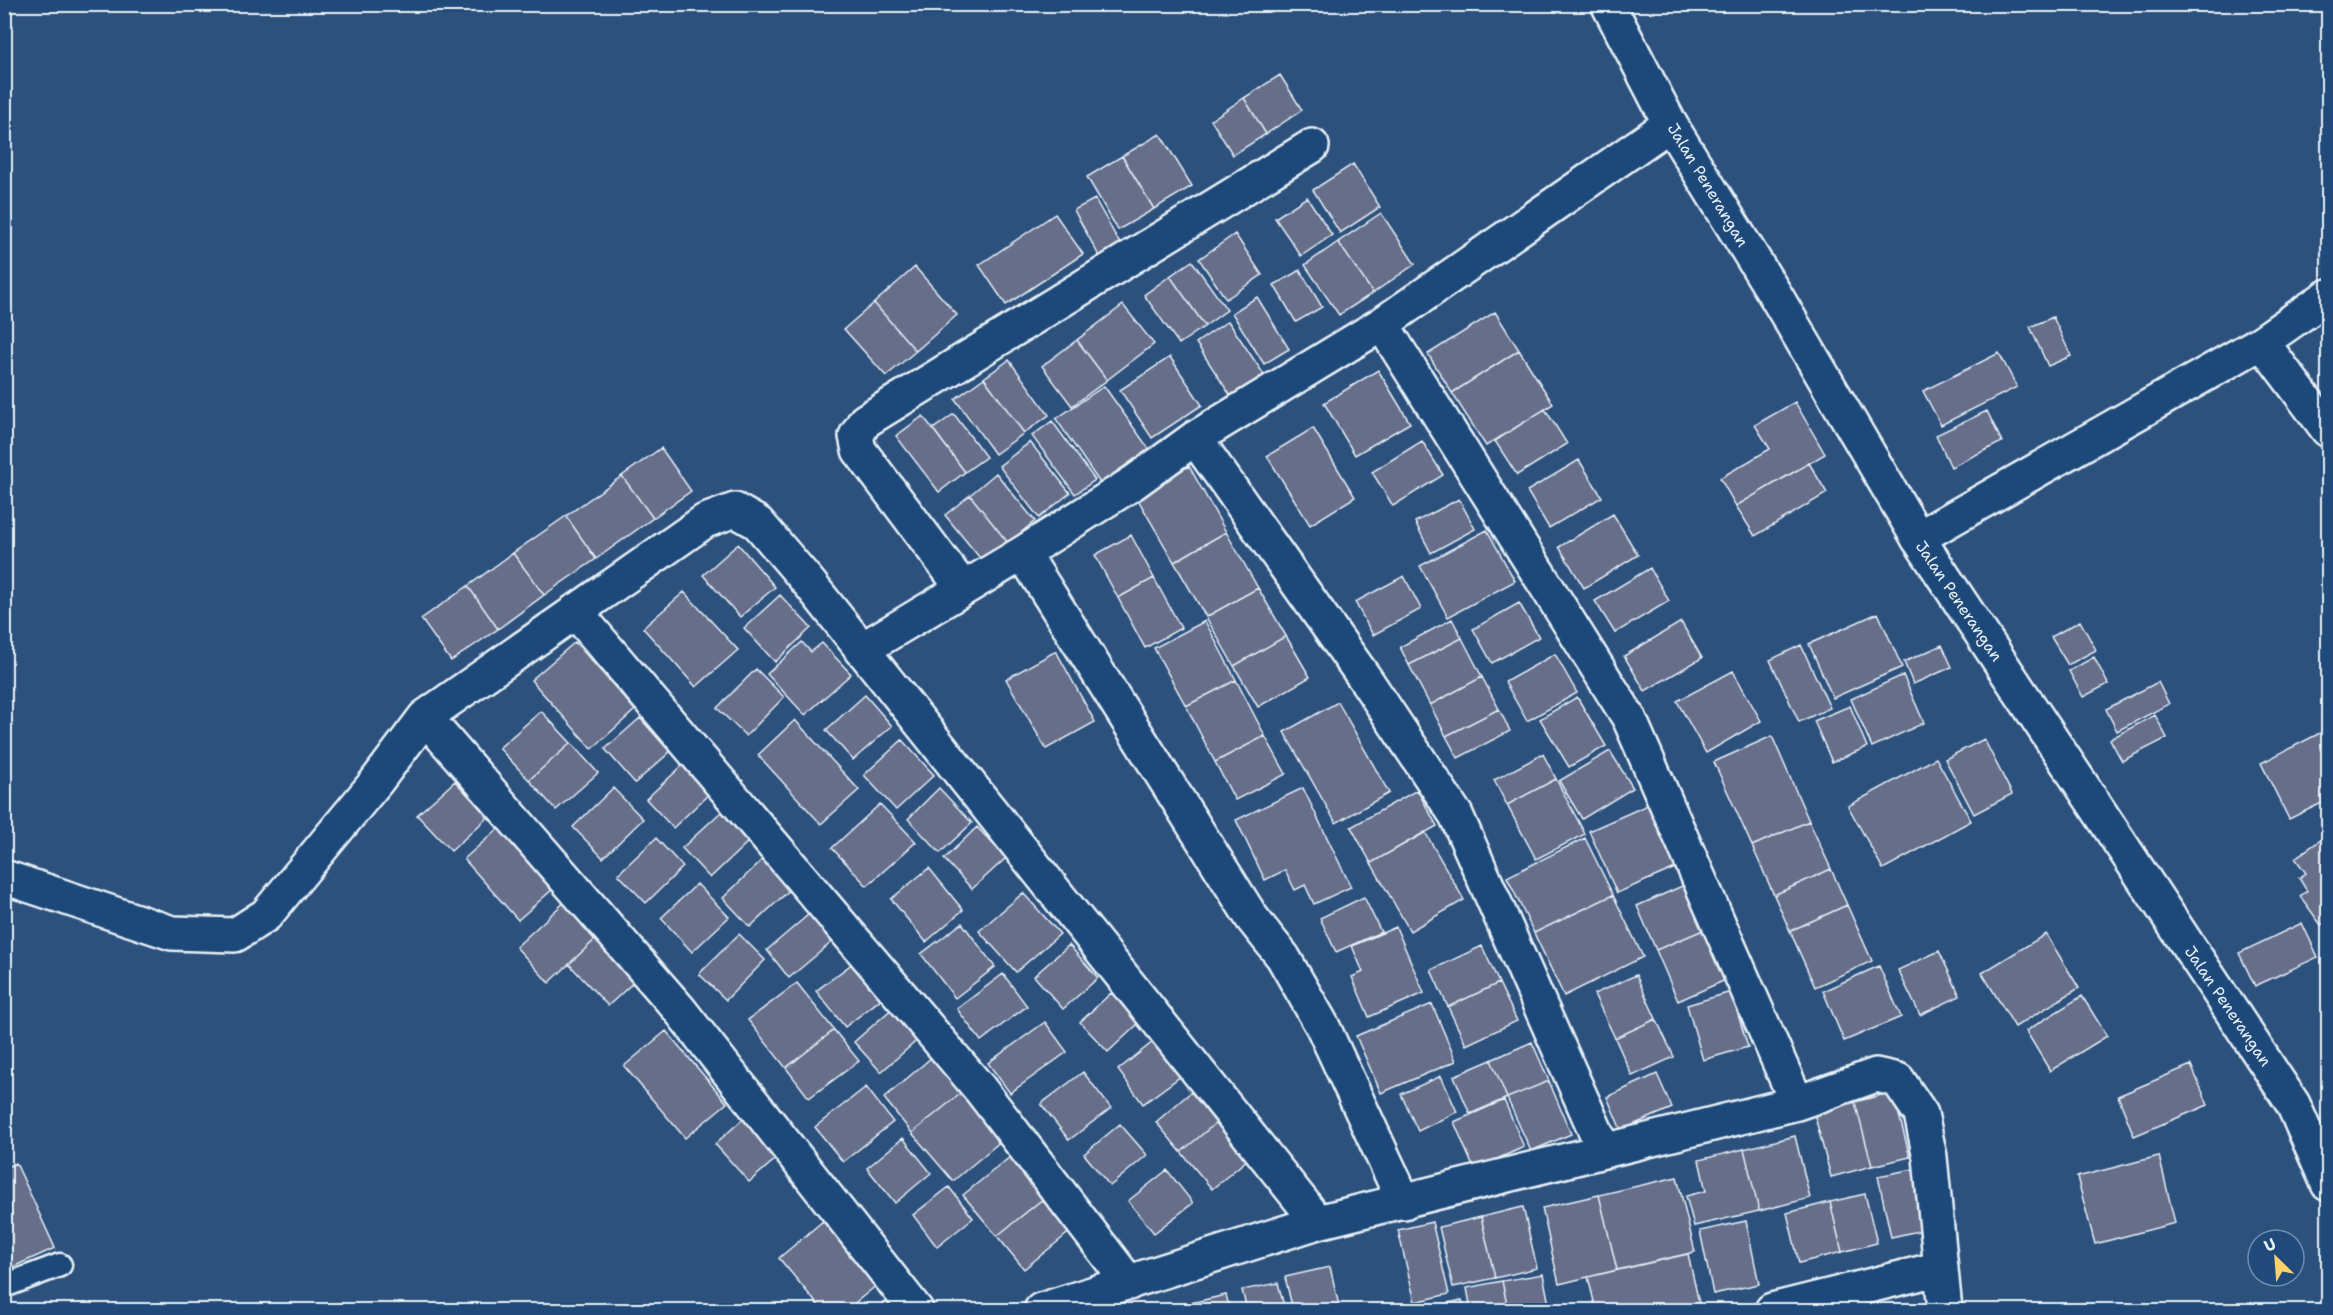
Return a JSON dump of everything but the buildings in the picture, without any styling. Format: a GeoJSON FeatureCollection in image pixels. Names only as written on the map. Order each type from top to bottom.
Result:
{"type":"FeatureCollection","features":[{"type":"Feature","properties":{"kind":"street","name":"Jalan Penerangan"},"geometry":{"type":"LineString","coordinates":[[1608,4],[1670,124],[1776,296],[1917,538],[2293,1104],[2328,1184]]}},
{"type":"Feature","properties":{"kind":"street"},"geometry":{"type":"LineString","coordinates":[[861,650],[1023,553],[1133,483],[1195,438],[1382,324],[1670,124]]}},
{"type":"Feature","properties":{"kind":"street"},"geometry":{"type":"LineString","coordinates":[[962,588],[859,450],[856,436],[865,421],[1312,146]]}},
{"type":"Feature","properties":{"kind":"street"},"geometry":{"type":"LineString","coordinates":[[1917,538],[2262,342],[2328,296]]}},
{"type":"Feature","properties":{"kind":"street"},"geometry":{"type":"LineString","coordinates":[[1382,324],[1629,718],[1797,1103]]}},
{"type":"Feature","properties":{"kind":"street"},"geometry":{"type":"LineString","coordinates":[[2262,342],[2328,430]]}},
{"type":"Feature","properties":{"kind":"street"},"geometry":{"type":"LineString","coordinates":[[1195,438],[1366,680],[1456,815],[1604,1150]]}},
{"type":"Feature","properties":{"kind":"street"},"geometry":{"type":"LineString","coordinates":[[4,877],[172,933],[235,935],[266,915],[376,782],[425,717],[705,521],[735,510],[758,524],[810,584],[1318,1222]]}},
{"type":"Feature","properties":{"kind":"street"},"geometry":{"type":"LineString","coordinates":[[1023,553],[1252,918],[1283,957],[1323,1027],[1404,1202]]}},
{"type":"Feature","properties":{"kind":"street"},"geometry":{"type":"LineString","coordinates":[[575,611],[980,1089],[1130,1283]]}},
{"type":"Feature","properties":{"kind":"street"},"geometry":{"type":"LineString","coordinates":[[425,717],[679,1009],[916,1311]]}},
{"type":"Feature","properties":{"kind":"street"},"geometry":{"type":"LineString","coordinates":[[1041,1311],[1318,1222],[1797,1103],[1876,1075],[1898,1080],[1921,1114],[1930,1156],[1945,1311]]}},
{"type":"Feature","properties":{"kind":"street"},"geometry":{"type":"LineString","coordinates":[[1772,1311],[1941,1268]]}},
{"type":"Feature","properties":{"kind":"lane"},"geometry":{"type":"LineString","coordinates":[[4,1286],[60,1265]]}}]}
